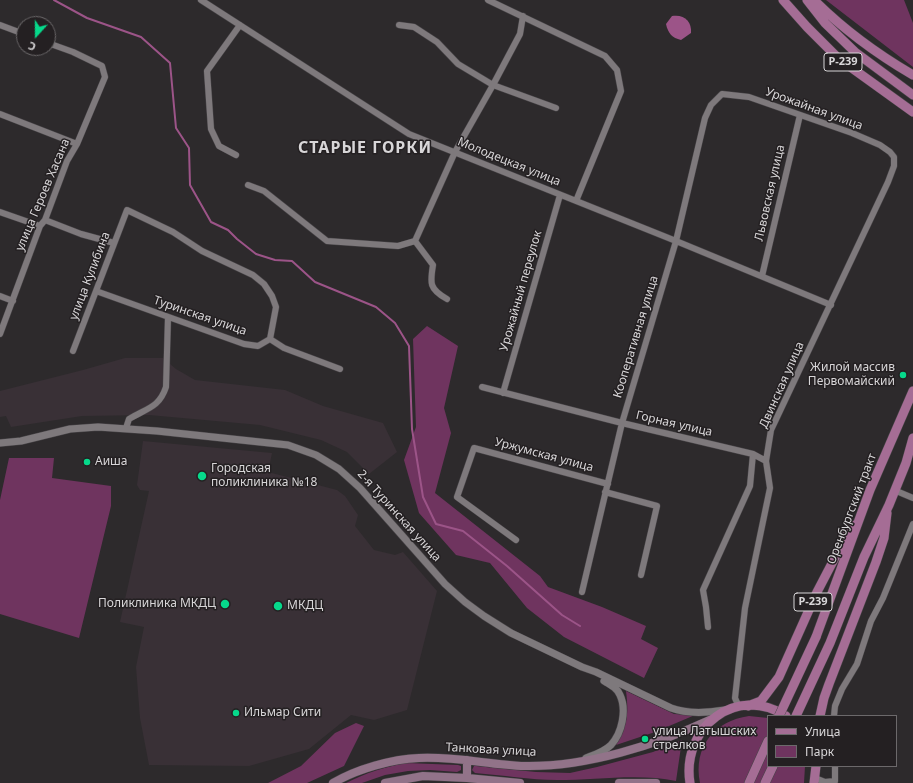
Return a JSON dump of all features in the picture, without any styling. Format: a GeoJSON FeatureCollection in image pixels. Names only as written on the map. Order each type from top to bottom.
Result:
{"type":"FeatureCollection","features":[{"type":"Feature","properties":{"kind":"main road","name":"Р-239"},"geometry":{"type":"LineString","coordinates":[[783,0],[838,58],[913,112]]}},
{"type":"Feature","properties":{"kind":"main road","name":"Р-239"},"geometry":{"type":"LineString","coordinates":[[807,0],[825,23],[855,52],[913,95]]}},
{"type":"Feature","properties":{"kind":"main road"},"geometry":{"type":"LineString","coordinates":[[814,0],[854,36],[913,75]]}},
{"type":"Feature","properties":{"kind":"main road","name":"Оренбургский тракт"},"geometry":{"type":"LineString","coordinates":[[779,715],[816,637],[870,490],[913,391]]}},
{"type":"Feature","properties":{"kind":"main road"},"geometry":{"type":"LineString","coordinates":[[906,463],[913,438]]}},
{"type":"Feature","properties":{"kind":"main road"},"geometry":{"type":"LineString","coordinates":[[796,715],[830,643],[864,557],[913,450]]}},
{"type":"Feature","properties":{"kind":"main road","name":"Р-239"},"geometry":{"type":"LineString","coordinates":[[748,706],[761,701],[779,677],[817,592],[870,490]]}},
{"type":"Feature","properties":{"kind":"main road"},"geometry":{"type":"LineString","coordinates":[[820,715],[826,691],[882,544],[889,505]]}},
{"type":"Feature","properties":{"kind":"main road","name":"Р-239"},"geometry":{"type":"LineString","coordinates":[[690,783],[688,765],[692,746],[702,730],[716,717],[729,710],[748,706],[767,708],[784,715]]}},
{"type":"Feature","properties":{"kind":"main road","name":"Танковая улица"},"geometry":{"type":"LineString","coordinates":[[333,783],[374,765],[419,758],[467,760],[525,766],[577,762],[601,758],[688,730],[716,717]]}},
{"type":"Feature","properties":{"kind":"main road"},"geometry":{"type":"LineString","coordinates":[[749,783],[767,743]]}},
{"type":"Feature","properties":{"kind":"main road"},"geometry":{"type":"LineString","coordinates":[[466,778],[467,760]]}},
{"type":"Feature","properties":{"kind":"main road"},"geometry":{"type":"LineString","coordinates":[[765,783],[773,767]]}},
{"type":"Feature","properties":{"kind":"main road"},"geometry":{"type":"LineString","coordinates":[[815,781],[816,767]]}},
{"type":"Feature","properties":{"kind":"main road"},"geometry":{"type":"LineString","coordinates":[[385,783],[423,776],[520,783]]}},
{"type":"Feature","properties":{"kind":"main road"},"geometry":{"type":"LineString","coordinates":[[619,783],[656,783]]}},
{"type":"Feature","properties":{"kind":"street","name":"Молодецкая улица"},"geometry":{"type":"LineString","coordinates":[[201,0],[409,134],[831,305]]}},
{"type":"Feature","properties":{"kind":"street"},"geometry":{"type":"LineString","coordinates":[[488,0],[605,56],[617,70],[621,90],[576,201]]}},
{"type":"Feature","properties":{"kind":"street"},"geometry":{"type":"LineString","coordinates":[[248,186],[264,191],[327,241],[398,246],[415,240],[456,152],[520,34],[523,16]]}},
{"type":"Feature","properties":{"kind":"street"},"geometry":{"type":"LineString","coordinates":[[0,25],[16,31]]}},
{"type":"Feature","properties":{"kind":"street"},"geometry":{"type":"LineString","coordinates":[[236,155],[220,146],[211,129],[207,70],[240,25]]}},
{"type":"Feature","properties":{"kind":"street"},"geometry":{"type":"LineString","coordinates":[[399,25],[414,28],[431,38],[437,42],[458,64],[493,85],[556,108]]}},
{"type":"Feature","properties":{"kind":"street","name":"улица Героев Хасана"},"geometry":{"type":"LineString","coordinates":[[0,334],[40,226],[46,220],[67,161],[77,144],[105,76],[102,66],[73,52],[56,46]]}},
{"type":"Feature","properties":{"kind":"street","name":"Урожайная улица"},"geometry":{"type":"LineString","coordinates":[[722,94],[749,97],[866,139],[880,145],[894,157]]}},
{"type":"Feature","properties":{"kind":"street","name":"Кооперативная улица"},"geometry":{"type":"LineString","coordinates":[[582,592],[622,423],[676,241],[705,118],[711,105],[722,94]]}},
{"type":"Feature","properties":{"kind":"street"},"geometry":{"type":"LineString","coordinates":[[0,114],[77,144]]}},
{"type":"Feature","properties":{"kind":"street","name":"Львовская улица"},"geometry":{"type":"LineString","coordinates":[[762,276],[800,115]]}},
{"type":"Feature","properties":{"kind":"street","name":"Двинская улица"},"geometry":{"type":"LineString","coordinates":[[739,707],[735,698],[745,608],[770,488],[766,461],[771,430],[888,182],[894,166],[894,157]]}},
{"type":"Feature","properties":{"kind":"street","name":"Урожайный переулок"},"geometry":{"type":"LineString","coordinates":[[503,393],[560,195]]}},
{"type":"Feature","properties":{"kind":"street","name":"улица Кулибина"},"geometry":{"type":"LineString","coordinates":[[73,351],[127,210],[173,232],[202,251],[253,275],[264,284],[272,296],[276,307],[270,339]]}},
{"type":"Feature","properties":{"kind":"street"},"geometry":{"type":"LineString","coordinates":[[0,212],[40,226]]}},
{"type":"Feature","properties":{"kind":"street"},"geometry":{"type":"LineString","coordinates":[[46,220],[81,234],[114,243]]}},
{"type":"Feature","properties":{"kind":"street"},"geometry":{"type":"LineString","coordinates":[[415,240],[433,265],[430,281],[432,286],[438,294],[446,299]]}},
{"type":"Feature","properties":{"kind":"street","name":"Туринская улица"},"geometry":{"type":"LineString","coordinates":[[96,291],[244,344],[258,346],[270,339]]}},
{"type":"Feature","properties":{"kind":"street"},"geometry":{"type":"LineString","coordinates":[[0,296],[13,301]]}},
{"type":"Feature","properties":{"kind":"street"},"geometry":{"type":"LineString","coordinates":[[126,428],[129,419],[157,404],[163,397],[166,387],[168,317]]}},
{"type":"Feature","properties":{"kind":"street"},"geometry":{"type":"LineString","coordinates":[[270,339],[284,348],[340,369]]}},
{"type":"Feature","properties":{"kind":"street","name":"Горная улица"},"geometry":{"type":"LineString","coordinates":[[482,387],[622,423],[754,454],[766,461]]}},
{"type":"Feature","properties":{"kind":"street","name":"2-я Туринская улица"},"geometry":{"type":"LineString","coordinates":[[0,443],[21,441],[67,429],[84,427],[126,428],[288,445],[316,455],[339,469],[360,488],[445,584],[465,602],[511,633],[675,709],[701,712],[729,710]]}},
{"type":"Feature","properties":{"kind":"street","name":"Уржумская улица"},"geometry":{"type":"LineString","coordinates":[[516,540],[458,497],[474,448],[608,484]]}},
{"type":"Feature","properties":{"kind":"street"},"geometry":{"type":"LineString","coordinates":[[708,627],[703,590],[750,486],[754,454]]}},
{"type":"Feature","properties":{"kind":"street"},"geometry":{"type":"LineString","coordinates":[[894,490],[913,498]]}},
{"type":"Feature","properties":{"kind":"street"},"geometry":{"type":"LineString","coordinates":[[605,492],[657,506],[641,575]]}},
{"type":"Feature","properties":{"kind":"street"},"geometry":{"type":"LineString","coordinates":[[834,715],[842,689],[857,664],[871,622],[910,541],[913,524]]}},
{"type":"Feature","properties":{"kind":"street"},"geometry":{"type":"LineString","coordinates":[[577,762],[605,750],[611,745],[619,732],[624,713],[622,700],[616,689],[582,667]]}},
{"type":"Feature","properties":{"kind":"street"},"geometry":{"type":"LineString","coordinates":[[815,781],[835,781],[835,767]]}},
{"type":"Feature","properties":{"kind":"shaded area"},"geometry":{"type":"Polygon","coordinates":[[[672,16],[684,17],[689,22],[691,33],[681,40],[673,36],[667,27],[666,24],[672,16]]]}},
{"type":"Feature","properties":{"kind":"shaded area"},"geometry":{"type":"Polygon","coordinates":[[[125,358],[163,358],[176,369],[195,380],[285,390],[323,406],[383,423],[397,452],[369,474],[347,452],[321,440],[260,425],[149,415],[82,416],[11,427],[6,416],[0,417],[0,391],[125,358]]]}},
{"type":"Feature","properties":{"kind":"shaded area","name":"МКДЦ"},"geometry":{"type":"Polygon","coordinates":[[[143,441],[272,453],[268,472],[337,490],[345,496],[358,515],[355,526],[374,550],[395,555],[403,552],[437,591],[407,710],[374,720],[351,715],[309,749],[249,766],[149,765],[140,718],[136,667],[144,627],[120,622],[149,491],[140,490],[137,485],[143,441]]]}},
{"type":"Feature","properties":{"kind":"green space"},"geometry":{"type":"Polygon","coordinates":[[[826,0],[904,0],[913,23],[913,67],[826,0]]]}},
{"type":"Feature","properties":{"kind":"green space"},"geometry":{"type":"Polygon","coordinates":[[[427,326],[458,346],[444,408],[451,433],[435,493],[540,576],[548,587],[602,607],[646,626],[641,639],[658,648],[644,678],[564,637],[527,608],[490,563],[456,555],[419,513],[404,460],[416,427],[413,339],[427,326]]]}},
{"type":"Feature","properties":{"kind":"green space"},"geometry":{"type":"Polygon","coordinates":[[[9,458],[54,458],[52,478],[111,486],[111,506],[79,638],[0,614],[0,500],[9,458]]]}},
{"type":"Feature","properties":{"kind":"green space"},"geometry":{"type":"Polygon","coordinates":[[[626,691],[674,714],[695,715],[655,732],[616,745],[623,732],[626,720],[626,691]]]}},
{"type":"Feature","properties":{"kind":"green space"},"geometry":{"type":"Polygon","coordinates":[[[749,716],[767,718],[767,767],[805,767],[804,783],[700,783],[700,758],[703,747],[716,730],[737,719],[749,716]]]}},
{"type":"Feature","properties":{"kind":"green space"},"geometry":{"type":"Polygon","coordinates":[[[356,723],[364,726],[344,766],[307,783],[268,783],[301,766],[335,733],[356,723]]]}},
{"type":"Feature","properties":{"kind":"green space"},"geometry":{"type":"Polygon","coordinates":[[[682,740],[676,781],[648,777],[547,780],[475,773],[472,770],[474,766],[476,766],[536,772],[570,773],[653,752],[682,740]]]}},
{"type":"Feature","properties":{"kind":"green space"},"geometry":{"type":"Polygon","coordinates":[[[406,763],[458,765],[461,766],[461,770],[457,772],[430,770],[408,771],[385,775],[362,783],[346,783],[390,766],[406,763]]]}},
{"type":"Feature","properties":{"kind":"waterway"},"geometry":{"type":"LineString","coordinates":[[54,0],[87,18],[141,37],[170,63],[176,128],[189,148],[190,185],[211,222],[228,230],[256,254],[275,260],[292,261],[315,282],[376,307],[395,323],[409,346],[412,429],[423,497],[436,524],[463,531],[507,566],[562,615],[580,626]]}},
{"type":"Feature","properties":{"kind":"place","name":"Жилой массив Первомайский"},"geometry":{"type":"Point","coordinates":[903,375]}},
{"type":"Feature","properties":{"kind":"place","name":"Аиша"},"geometry":{"type":"Point","coordinates":[87,462]}},
{"type":"Feature","properties":{"kind":"place","name":"Городская поликлиника №18"},"geometry":{"type":"Point","coordinates":[202,476]}},
{"type":"Feature","properties":{"kind":"place","name":"Поликлиника МКДЦ"},"geometry":{"type":"Point","coordinates":[225,604]}},
{"type":"Feature","properties":{"kind":"place","name":"МКДЦ"},"geometry":{"type":"Point","coordinates":[278,606]}},
{"type":"Feature","properties":{"kind":"place","name":"Ильмар Сити"},"geometry":{"type":"Point","coordinates":[236,713]}},
{"type":"Feature","properties":{"kind":"place","name":"улица Латышских стрелков"},"geometry":{"type":"Point","coordinates":[645,739]}},
{"type":"Feature","properties":{"kind":"district","name":"СТАРЫЕ ГОРКИ"},"geometry":{"type":"Point","coordinates":[365,148]}}]}
